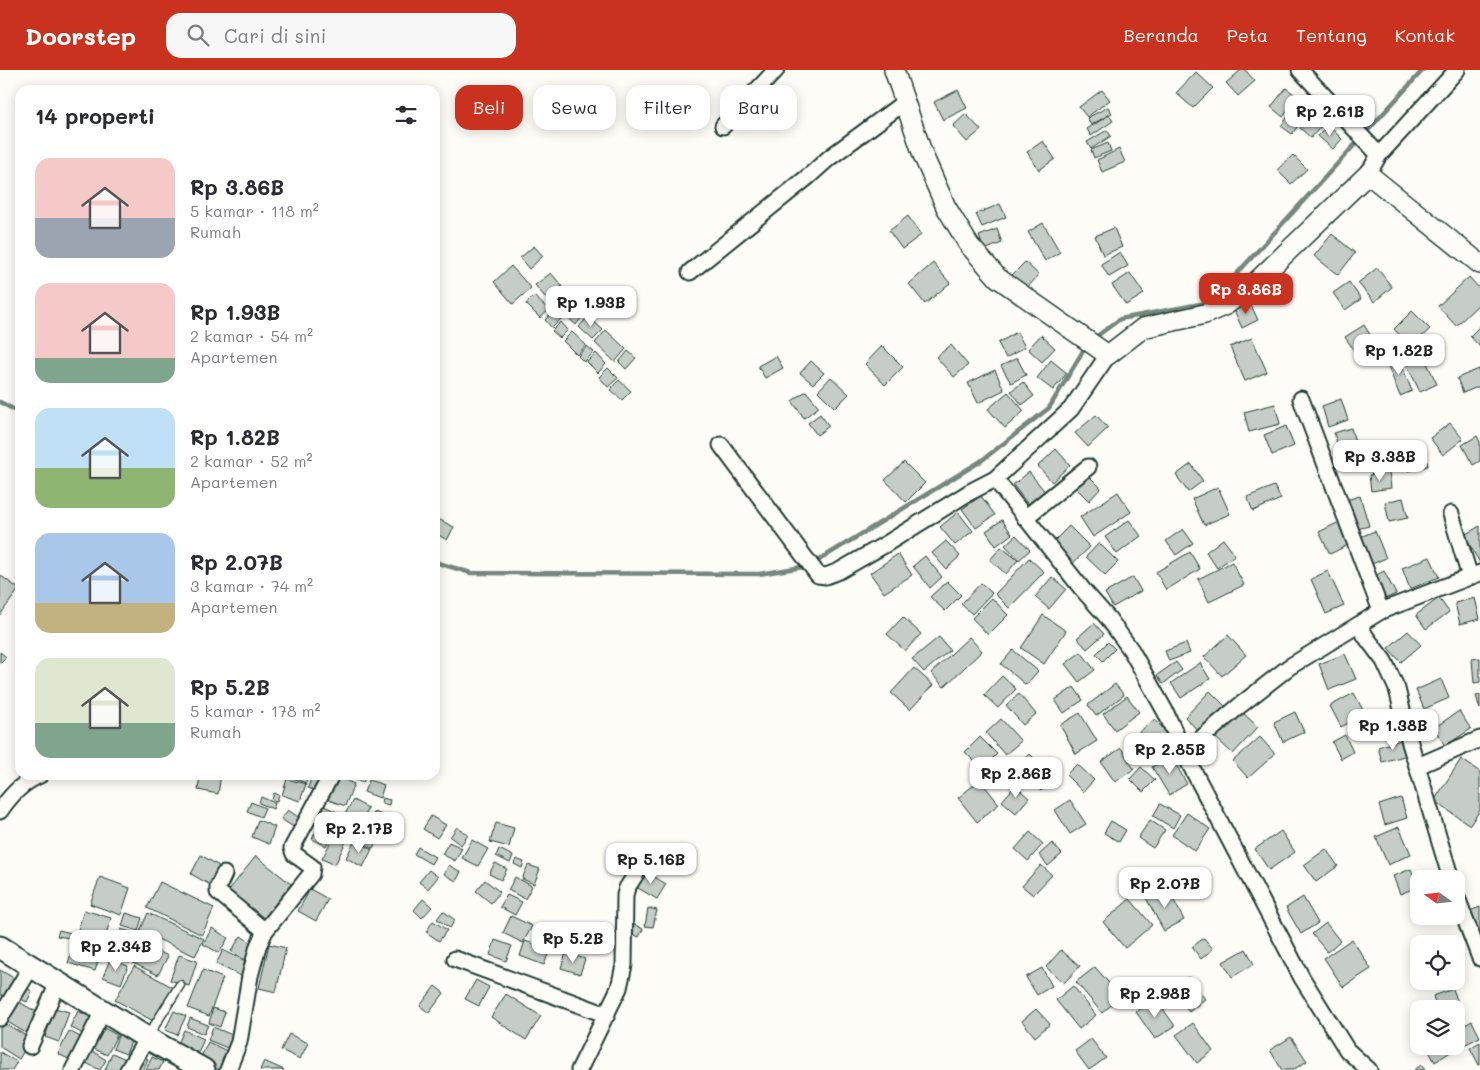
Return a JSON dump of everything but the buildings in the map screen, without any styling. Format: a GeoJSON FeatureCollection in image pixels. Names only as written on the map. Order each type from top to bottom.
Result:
{"type":"FeatureCollection","features":[{"type":"Feature","properties":{"kind":"main road"},"geometry":{"type":"LineString","coordinates":[[0,947],[147,1038],[204,1070]]}},
{"type":"Feature","properties":{"kind":"street"},"geometry":{"type":"LineString","coordinates":[[762,85],[776,70]]}},
{"type":"Feature","properties":{"kind":"street"},"geometry":{"type":"LineString","coordinates":[[894,70],[923,155],[946,207],[969,245],[998,278],[1106,354]]}},
{"type":"Feature","properties":{"kind":"street"},"geometry":{"type":"LineString","coordinates":[[1300,70],[1377,152]]}},
{"type":"Feature","properties":{"kind":"street"},"geometry":{"type":"LineString","coordinates":[[721,444],[818,575],[826,576],[839,571],[968,493],[995,479],[1071,409],[1106,354],[1143,328],[1205,314],[1226,305],[1256,282],[1368,174],[1377,152],[1457,70]]}},
{"type":"Feature","properties":{"kind":"street"},"geometry":{"type":"LineString","coordinates":[[690,272],[829,158],[906,101]]}},
{"type":"Feature","properties":{"kind":"street"},"geometry":{"type":"LineString","coordinates":[[1368,174],[1480,264]]}},
{"type":"Feature","properties":{"kind":"street"},"geometry":{"type":"LineString","coordinates":[[1301,399],[1381,611]]}},
{"type":"Feature","properties":{"kind":"street"},"geometry":{"type":"LineString","coordinates":[[1024,518],[1088,467]]}},
{"type":"Feature","properties":{"kind":"street"},"geometry":{"type":"LineString","coordinates":[[995,479],[1082,590],[1108,618],[1131,650],[1165,711],[1184,753],[1302,978],[1347,1050],[1369,1070]]}},
{"type":"Feature","properties":{"kind":"street"},"geometry":{"type":"LineString","coordinates":[[1184,753],[1289,667],[1381,611],[1475,575],[1451,514]]}},
{"type":"Feature","properties":{"kind":"street"},"geometry":{"type":"LineString","coordinates":[[1359,625],[1384,661],[1397,689],[1410,743],[1448,870]]}},
{"type":"Feature","properties":{"kind":"street"},"geometry":{"type":"LineString","coordinates":[[1418,766],[1480,739]]}},
{"type":"Feature","properties":{"kind":"street"},"geometry":{"type":"LineString","coordinates":[[0,811],[12,795],[32,780]]}},
{"type":"Feature","properties":{"kind":"street"},"geometry":{"type":"LineString","coordinates":[[228,1070],[239,1042],[252,968],[258,946],[266,931],[311,874],[312,867],[294,854],[292,848],[328,780]]}},
{"type":"Feature","properties":{"kind":"street"},"geometry":{"type":"LineString","coordinates":[[579,1070],[619,988],[624,965],[625,895],[627,888],[639,869]]}},
{"type":"Feature","properties":{"kind":"street"},"geometry":{"type":"LineString","coordinates":[[224,874],[218,887],[218,892],[266,931]]}},
{"type":"Feature","properties":{"kind":"street"},"geometry":{"type":"LineString","coordinates":[[1465,919],[1480,958]]}},
{"type":"Feature","properties":{"kind":"street"},"geometry":{"type":"LineString","coordinates":[[454,959],[607,1015]]}},
{"type":"Feature","properties":{"kind":"street"},"geometry":{"type":"LineString","coordinates":[[0,1018],[31,966]]}},
{"type":"Feature","properties":{"kind":"street"},"geometry":{"type":"LineString","coordinates":[[30,1046],[58,983]]}},
{"type":"Feature","properties":{"kind":"street"},"geometry":{"type":"LineString","coordinates":[[73,1070],[103,1011]]}},
{"type":"Feature","properties":{"kind":"street"},"geometry":{"type":"LineString","coordinates":[[128,1070],[147,1038]]}},
{"type":"Feature","properties":{"kind":"lane"},"geometry":{"type":"LineString","coordinates":[[147,1038],[180,986]]}},
{"type":"Feature","properties":{"kind":"waterway"},"geometry":{"type":"LineString","coordinates":[[1093,339],[1120,319],[1211,302],[1423,70]]}},
{"type":"Feature","properties":{"kind":"waterway"},"geometry":{"type":"LineString","coordinates":[[440,564],[471,573],[759,574],[809,566],[981,461],[1049,408],[1086,346]]}},
{"type":"Feature","properties":{"kind":"waterway"},"geometry":{"type":"LineString","coordinates":[[0,402],[15,410]]}}]}
